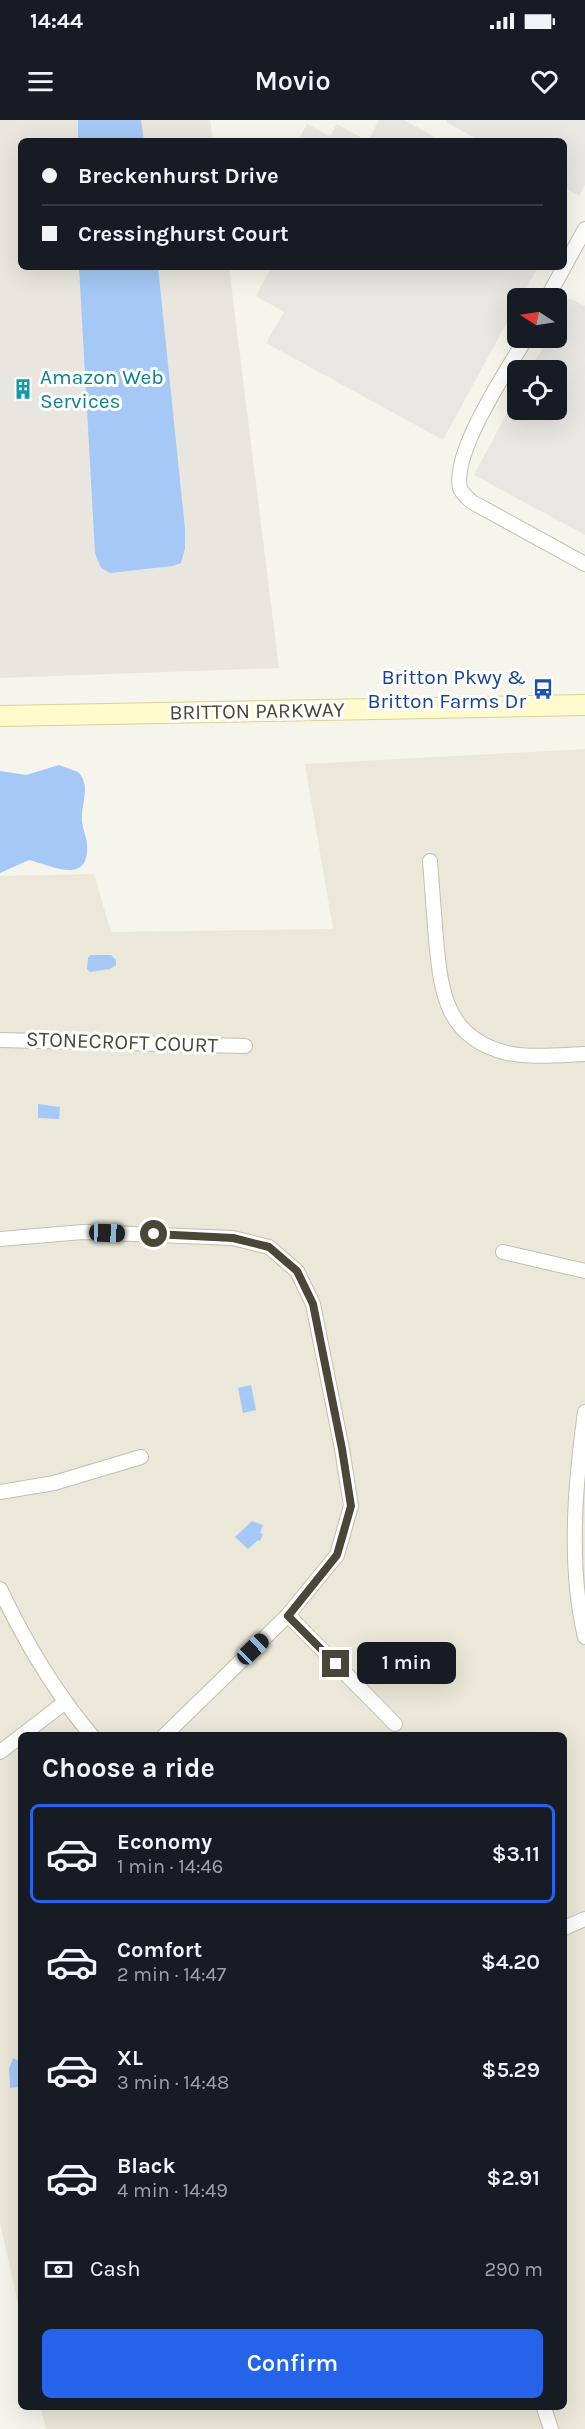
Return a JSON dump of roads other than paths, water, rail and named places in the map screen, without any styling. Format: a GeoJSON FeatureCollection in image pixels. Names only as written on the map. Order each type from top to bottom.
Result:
{"type":"FeatureCollection","features":[{"type":"Feature","properties":{"kind":"main road","name":"BRITTON PARKWAY"},"geometry":{"type":"LineString","coordinates":[[0,716],[585,705]]}},
{"type":"Feature","properties":{"kind":"street"},"geometry":{"type":"LineString","coordinates":[[567,262],[585,229]]}},
{"type":"Feature","properties":{"kind":"street"},"geometry":{"type":"LineString","coordinates":[[553,288],[562,270]]}},
{"type":"Feature","properties":{"kind":"street"},"geometry":{"type":"LineString","coordinates":[[520,348],[468,442],[460,469],[460,487],[472,502],[585,564]]}},
{"type":"Feature","properties":{"kind":"street"},"geometry":{"type":"LineString","coordinates":[[430,861],[439,972],[443,997],[453,1018],[468,1035],[489,1047],[508,1053],[585,1054]]}},
{"type":"Feature","properties":{"kind":"street","name":"STONECROFT COURT"},"geometry":{"type":"LineString","coordinates":[[0,1040],[245,1046]]}},
{"type":"Feature","properties":{"kind":"street"},"geometry":{"type":"LineString","coordinates":[[0,1239],[83,1232],[233,1238],[269,1247],[297,1271],[313,1304],[351,1506],[337,1555],[288,1616],[168,1732]]}},
{"type":"Feature","properties":{"kind":"street"},"geometry":{"type":"LineString","coordinates":[[503,1252],[585,1271]]}},
{"type":"Feature","properties":{"kind":"street"},"geometry":{"type":"LineString","coordinates":[[585,1412],[577,1471],[576,1551],[585,1637]]}},
{"type":"Feature","properties":{"kind":"street"},"geometry":{"type":"LineString","coordinates":[[0,1492],[54,1484],[141,1457]]}},
{"type":"Feature","properties":{"kind":"street"},"geometry":{"type":"LineString","coordinates":[[0,1589],[22,1634],[64,1703],[89,1732]]}},
{"type":"Feature","properties":{"kind":"street"},"geometry":{"type":"LineString","coordinates":[[288,1616],[394,1724]]}},
{"type":"Feature","properties":{"kind":"street"},"geometry":{"type":"LineString","coordinates":[[26,1732],[64,1703]]}},
{"type":"Feature","properties":{"kind":"street"},"geometry":{"type":"LineString","coordinates":[[0,1752],[18,1738]]}},
{"type":"Feature","properties":{"kind":"street"},"geometry":{"type":"LineString","coordinates":[[567,1927],[585,1919]]}},
{"type":"Feature","properties":{"kind":"street"},"geometry":{"type":"LineString","coordinates":[[545,2410],[551,2429]]}},
{"type":"Feature","properties":{"kind":"water"},"geometry":{"type":"Polygon","coordinates":[[[78,120],[141,120],[144,138],[78,138],[78,120]]]}},
{"type":"Feature","properties":{"kind":"water"},"geometry":{"type":"Polygon","coordinates":[[[79,270],[158,270],[185,529],[185,548],[181,563],[173,566],[110,573],[101,568],[95,553],[79,270]]]}},
{"type":"Feature","properties":{"kind":"water"},"geometry":{"type":"Polygon","coordinates":[[[59,765],[78,772],[84,782],[82,820],[87,844],[86,857],[82,865],[76,869],[67,870],[29,860],[0,873],[0,771],[26,775],[59,765]]]}},
{"type":"Feature","properties":{"kind":"water"},"geometry":{"type":"Polygon","coordinates":[[[91,955],[111,955],[116,960],[116,965],[110,969],[90,972],[87,969],[88,958],[91,955]]]}},
{"type":"Feature","properties":{"kind":"water"},"geometry":{"type":"Polygon","coordinates":[[[38,1104],[60,1107],[59,1119],[38,1118],[38,1104]]]}},
{"type":"Feature","properties":{"kind":"water"},"geometry":{"type":"Polygon","coordinates":[[[251,1385],[256,1410],[243,1413],[238,1388],[251,1385]]]}},
{"type":"Feature","properties":{"kind":"water"},"geometry":{"type":"Polygon","coordinates":[[[252,1521],[263,1525],[260,1533],[263,1534],[260,1541],[258,1540],[248,1549],[235,1537],[252,1521]]]}},
{"type":"Feature","properties":{"kind":"water"},"geometry":{"type":"Polygon","coordinates":[[[13,2058],[18,2060],[18,2087],[10,2088],[9,2069],[13,2058]]]}},
{"type":"Feature","properties":{"kind":"place","name":"Amazon Web Services"},"geometry":{"type":"Point","coordinates":[23,389]}},
{"type":"Feature","properties":{"kind":"place","name":"Britton Pkwy & Britton Farms Dr"},"geometry":{"type":"Point","coordinates":[543,689]}}]}
